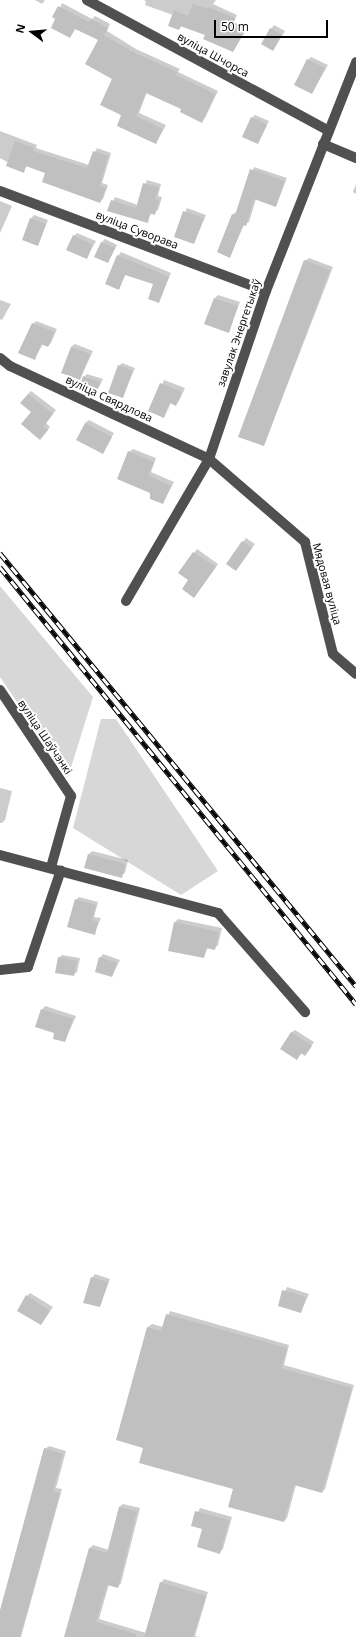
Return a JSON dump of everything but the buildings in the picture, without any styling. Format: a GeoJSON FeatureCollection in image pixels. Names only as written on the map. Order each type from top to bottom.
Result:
{"type":"FeatureCollection","features":[{"type":"Feature","properties":{"kind":"street","name":"вуліца Шчорса"},"geometry":{"type":"LineString","coordinates":[[87,0],[328,131]]}},
{"type":"Feature","properties":{"kind":"street","name":"завулак Энергетыкаў"},"geometry":{"type":"LineString","coordinates":[[126,601],[209,459],[266,291],[356,62]]}},
{"type":"Feature","properties":{"kind":"street"},"geometry":{"type":"LineString","coordinates":[[323,144],[356,158]]}},
{"type":"Feature","properties":{"kind":"street","name":"вуліца Суворава"},"geometry":{"type":"LineString","coordinates":[[0,191],[266,291]]}},
{"type":"Feature","properties":{"kind":"street","name":"вуліца Свярдлова"},"geometry":{"type":"LineString","coordinates":[[0,358],[10,366],[209,459]]}},
{"type":"Feature","properties":{"kind":"street","name":"Мядовая вуліца"},"geometry":{"type":"LineString","coordinates":[[209,459],[305,542],[333,654],[356,674]]}},
{"type":"Feature","properties":{"kind":"street","name":"вуліца Шаўчэнкі"},"geometry":{"type":"LineString","coordinates":[[0,690],[71,796],[51,867]]}},
{"type":"Feature","properties":{"kind":"street"},"geometry":{"type":"LineString","coordinates":[[0,856],[51,867],[218,913],[305,1012]]}},
{"type":"Feature","properties":{"kind":"street"},"geometry":{"type":"LineString","coordinates":[[0,970],[28,967],[61,870]]}},
{"type":"Feature","properties":{"kind":"shaded area"},"geometry":{"type":"Polygon","coordinates":[[[0,586],[93,697],[68,777],[0,677],[0,586]]]}},
{"type":"Feature","properties":{"kind":"shaded area"},"geometry":{"type":"Polygon","coordinates":[[[101,719],[116,719],[218,871],[181,895],[73,828],[101,719]]]}},
{"type":"Feature","properties":{"kind":"railway"},"geometry":{"type":"LineString","coordinates":[[0,553],[356,986]]}},
{"type":"Feature","properties":{"kind":"railway"},"geometry":{"type":"LineString","coordinates":[[0,567],[356,1004]]}}]}
